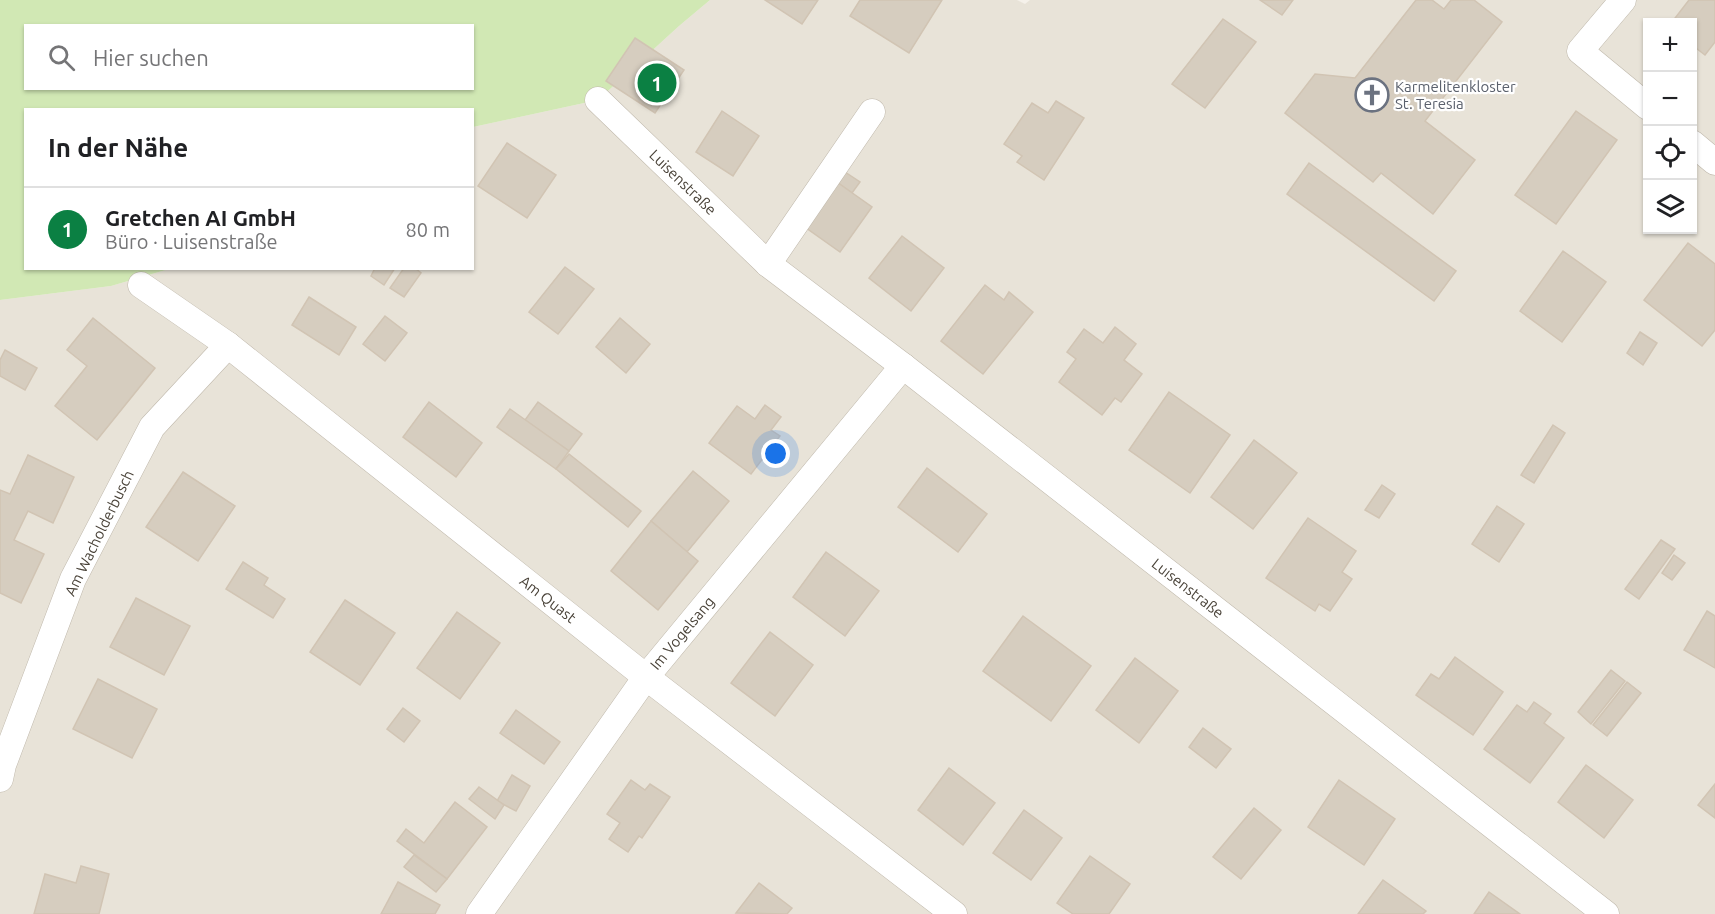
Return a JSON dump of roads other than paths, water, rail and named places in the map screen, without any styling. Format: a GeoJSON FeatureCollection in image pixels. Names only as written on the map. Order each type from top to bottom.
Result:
{"type":"FeatureCollection","features":[{"type":"Feature","properties":{"kind":"street"},"geometry":{"type":"LineString","coordinates":[[1623,0],[1580,51],[1643,104]]}},
{"type":"Feature","properties":{"kind":"street","name":"Luisenstraße"},"geometry":{"type":"LineString","coordinates":[[598,100],[768,264],[903,366],[1606,914]]}},
{"type":"Feature","properties":{"kind":"street"},"geometry":{"type":"LineString","coordinates":[[768,264],[872,112]]}},
{"type":"Feature","properties":{"kind":"street"},"geometry":{"type":"LineString","coordinates":[[1697,147],[1715,162]]}},
{"type":"Feature","properties":{"kind":"street","name":"Am Quast"},"geometry":{"type":"LineString","coordinates":[[141,285],[228,345],[646,677],[954,914]]}},
{"type":"Feature","properties":{"kind":"street","name":"Am Wacholderbusch"},"geometry":{"type":"LineString","coordinates":[[0,779],[3,765],[74,579],[152,427],[228,345]]}},
{"type":"Feature","properties":{"kind":"street","name":"Im Vogelsang"},"geometry":{"type":"LineString","coordinates":[[479,914],[646,677],[903,366]]}},
{"type":"Feature","properties":{"kind":"place","name":"Gretchen AI GmbH"},"geometry":{"type":"Point","coordinates":[657,83]}},
{"type":"Feature","properties":{"kind":"place","name":"Karmelitenkloster St. Teresia"},"geometry":{"type":"Point","coordinates":[1372,95]}}]}
